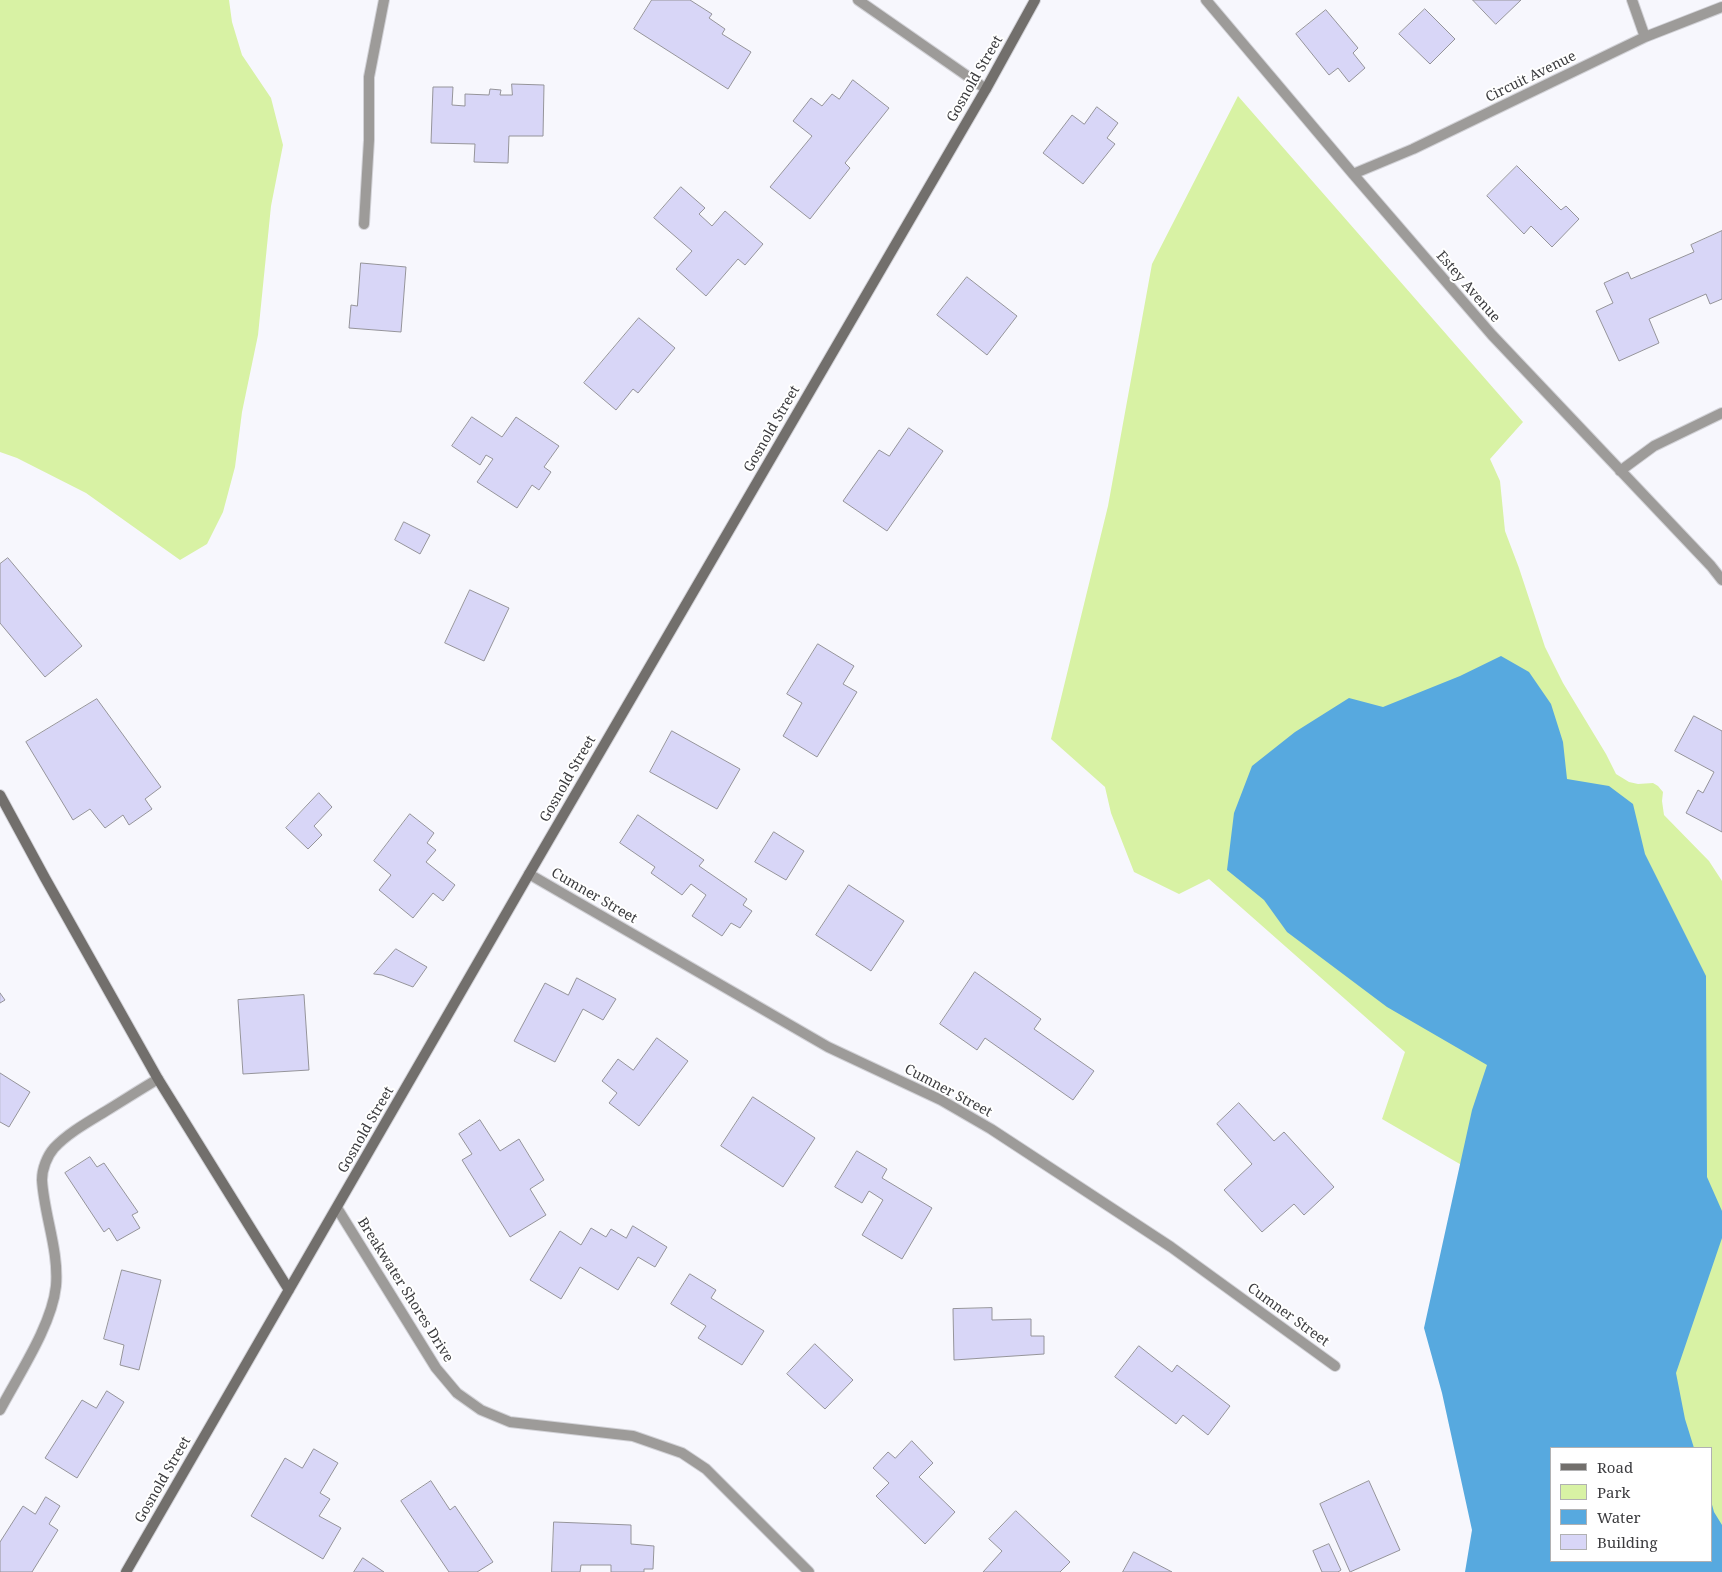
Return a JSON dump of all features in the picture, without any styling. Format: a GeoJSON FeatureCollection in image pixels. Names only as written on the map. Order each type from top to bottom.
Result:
{"type":"FeatureCollection","features":[{"type":"Feature","properties":{"kind":"main road","name":"Gosnold Street"},"geometry":{"type":"LineString","coordinates":[[126,1572],[528,874],[986,89],[1035,0]]}},
{"type":"Feature","properties":{"kind":"main road"},"geometry":{"type":"LineString","coordinates":[[0,795],[158,1079],[289,1290]]}},
{"type":"Feature","properties":{"kind":"street"},"geometry":{"type":"LineString","coordinates":[[364,224],[369,140],[369,77],[384,0]]}},
{"type":"Feature","properties":{"kind":"street"},"geometry":{"type":"LineString","coordinates":[[858,0],[986,89]]}},
{"type":"Feature","properties":{"kind":"street","name":"Estey Avenue"},"geometry":{"type":"LineString","coordinates":[[1206,0],[1492,335],[1722,580]]}},
{"type":"Feature","properties":{"kind":"street"},"geometry":{"type":"LineString","coordinates":[[1632,0],[1645,37]]}},
{"type":"Feature","properties":{"kind":"street","name":"Circuit Avenue"},"geometry":{"type":"LineString","coordinates":[[1353,174],[1413,149],[1645,37],[1722,7]]}},
{"type":"Feature","properties":{"kind":"street"},"geometry":{"type":"LineString","coordinates":[[1620,471],[1654,446],[1722,413]]}},
{"type":"Feature","properties":{"kind":"street","name":"Cumner Street"},"geometry":{"type":"LineString","coordinates":[[528,874],[828,1047],[941,1100],[991,1129],[1172,1247],[1335,1366]]}},
{"type":"Feature","properties":{"kind":"street"},"geometry":{"type":"LineString","coordinates":[[0,1410],[46,1323],[53,1302],[56,1284],[55,1262],[42,1178],[45,1163],[53,1149],[73,1132],[158,1079]]}},
{"type":"Feature","properties":{"kind":"street","name":"Breakwater Shores Drive"},"geometry":{"type":"LineString","coordinates":[[337,1208],[436,1368],[457,1393],[480,1410],[510,1422],[633,1436],[682,1452],[706,1470],[809,1572]]}},
{"type":"Feature","properties":{"kind":"green space"},"geometry":{"type":"Polygon","coordinates":[[[0,0],[229,0],[232,22],[242,55],[271,98],[283,145],[271,206],[258,335],[242,412],[235,467],[223,512],[207,544],[180,560],[86,493],[17,458],[0,452],[0,0]]]}},
{"type":"Feature","properties":{"kind":"green space"},"geometry":{"type":"Polygon","coordinates":[[[1238,96],[1523,422],[1490,459],[1500,481],[1505,531],[1545,647],[1563,683],[1616,774],[1629,782],[1638,784],[1653,783],[1658,786],[1663,792],[1664,815],[1709,861],[1722,881],[1722,1572],[1472,1572],[1586,1237],[1382,1119],[1405,1052],[1209,879],[1179,894],[1134,872],[1111,813],[1105,787],[1051,739],[1108,506],[1152,264],[1238,96]]]}},
{"type":"Feature","properties":{"kind":"water"},"geometry":{"type":"Polygon","coordinates":[[[1501,656],[1529,672],[1551,704],[1563,742],[1567,779],[1609,786],[1633,804],[1645,854],[1706,976],[1707,1177],[1722,1211],[1722,1238],[1676,1373],[1685,1419],[1694,1447],[1550,1447],[1550,1562],[1712,1562],[1712,1505],[1722,1525],[1722,1572],[1465,1572],[1472,1530],[1442,1393],[1424,1328],[1472,1110],[1487,1065],[1387,1007],[1287,932],[1264,900],[1227,870],[1234,813],[1252,766],[1295,732],[1349,698],[1383,707],[1460,676],[1501,656]]]}},
{"type":"Feature","properties":{"kind":"building"},"geometry":{"type":"Polygon","coordinates":[[[652,0],[690,0],[712,14],[709,18],[725,29],[722,34],[751,52],[728,89],[634,29],[652,0]]]}},
{"type":"Feature","properties":{"kind":"building"},"geometry":{"type":"Polygon","coordinates":[[[1473,0],[1521,0],[1496,24],[1473,0]]]}},
{"type":"Feature","properties":{"kind":"building"},"geometry":{"type":"Polygon","coordinates":[[[1425,9],[1455,39],[1430,64],[1399,34],[1425,9]]]}},
{"type":"Feature","properties":{"kind":"building"},"geometry":{"type":"Polygon","coordinates":[[[1326,10],[1358,48],[1353,53],[1365,68],[1349,82],[1338,68],[1329,75],[1296,34],[1326,10]]]}},
{"type":"Feature","properties":{"kind":"building"},"geometry":{"type":"Polygon","coordinates":[[[853,80],[889,108],[845,163],[850,168],[810,219],[770,187],[812,136],[793,121],[811,98],[822,106],[832,94],[839,99],[853,80]]]}},
{"type":"Feature","properties":{"kind":"building"},"geometry":{"type":"Polygon","coordinates":[[[512,84],[544,85],[543,136],[509,136],[508,163],[474,162],[475,144],[431,143],[433,87],[453,87],[452,105],[465,106],[465,94],[489,95],[490,89],[501,90],[500,95],[512,95],[512,84]]]}},
{"type":"Feature","properties":{"kind":"building"},"geometry":{"type":"Polygon","coordinates":[[[1097,107],[1118,123],[1107,138],[1115,144],[1083,184],[1043,153],[1072,115],[1084,124],[1097,107]]]}},
{"type":"Feature","properties":{"kind":"building"},"geometry":{"type":"Polygon","coordinates":[[[1517,166],[1561,210],[1566,206],[1579,219],[1552,247],[1531,226],[1524,234],[1487,196],[1517,166]]]}},
{"type":"Feature","properties":{"kind":"building"},"geometry":{"type":"Polygon","coordinates":[[[681,187],[705,208],[699,214],[712,226],[725,211],[763,244],[745,265],[738,259],[706,296],[676,269],[692,251],[654,218],[681,187]]]}},
{"type":"Feature","properties":{"kind":"building"},"geometry":{"type":"Polygon","coordinates":[[[1722,231],[1722,299],[1710,304],[1706,294],[1649,319],[1659,343],[1619,361],[1596,311],[1613,303],[1604,283],[1628,272],[1631,279],[1694,252],[1691,245],[1722,231]]]}},
{"type":"Feature","properties":{"kind":"building"},"geometry":{"type":"Polygon","coordinates":[[[361,263],[406,267],[401,332],[349,328],[351,305],[357,306],[361,263]]]}},
{"type":"Feature","properties":{"kind":"building"},"geometry":{"type":"Polygon","coordinates":[[[967,277],[1017,316],[987,355],[937,315],[967,277]]]}},
{"type":"Feature","properties":{"kind":"building"},"geometry":{"type":"Polygon","coordinates":[[[639,318],[675,348],[638,393],[633,389],[616,410],[584,383],[639,318]]]}},
{"type":"Feature","properties":{"kind":"building"},"geometry":{"type":"Polygon","coordinates":[[[472,417],[502,437],[516,417],[559,446],[544,467],[551,472],[539,490],[532,485],[517,508],[477,482],[493,459],[486,455],[480,465],[452,446],[472,417]]]}},
{"type":"Feature","properties":{"kind":"building"},"geometry":{"type":"Polygon","coordinates":[[[909,428],[943,451],[887,531],[843,501],[879,450],[889,456],[909,428]]]}},
{"type":"Feature","properties":{"kind":"building"},"geometry":{"type":"Polygon","coordinates":[[[404,522],[430,535],[420,554],[395,540],[404,522]]]}},
{"type":"Feature","properties":{"kind":"building"},"geometry":{"type":"Polygon","coordinates":[[[8,558],[82,646],[45,677],[0,623],[0,564],[8,558]]]}},
{"type":"Feature","properties":{"kind":"building"},"geometry":{"type":"Polygon","coordinates":[[[470,590],[509,608],[484,661],[445,643],[470,590]]]}},
{"type":"Feature","properties":{"kind":"building"},"geometry":{"type":"Polygon","coordinates":[[[818,644],[854,666],[843,684],[857,692],[817,757],[783,736],[802,703],[787,694],[818,644]]]}},
{"type":"Feature","properties":{"kind":"building"},"geometry":{"type":"Polygon","coordinates":[[[97,699],[161,787],[145,799],[152,809],[129,825],[123,815],[105,828],[90,809],[73,820],[26,742],[97,699]]]}},
{"type":"Feature","properties":{"kind":"building"},"geometry":{"type":"Polygon","coordinates":[[[1694,716],[1722,731],[1722,832],[1686,813],[1698,790],[1703,793],[1714,772],[1675,751],[1694,716]]]}},
{"type":"Feature","properties":{"kind":"building"},"geometry":{"type":"Polygon","coordinates":[[[672,731],[740,769],[717,809],[650,772],[672,731]]]}},
{"type":"Feature","properties":{"kind":"building"},"geometry":{"type":"Polygon","coordinates":[[[319,793],[332,807],[314,826],[322,835],[308,849],[286,828],[319,793]]]}},
{"type":"Feature","properties":{"kind":"building"},"geometry":{"type":"Polygon","coordinates":[[[410,814],[434,833],[427,843],[436,850],[426,862],[455,885],[443,901],[433,893],[413,918],[379,890],[391,875],[374,861],[410,814]]]}},
{"type":"Feature","properties":{"kind":"building"},"geometry":{"type":"Polygon","coordinates":[[[638,815],[704,860],[699,866],[747,899],[743,905],[752,911],[740,928],[731,923],[722,936],[692,916],[706,895],[691,884],[682,895],[651,873],[655,867],[620,843],[638,815]]]}},
{"type":"Feature","properties":{"kind":"building"},"geometry":{"type":"Polygon","coordinates":[[[774,832],[804,851],[786,880],[755,862],[774,832]]]}},
{"type":"Feature","properties":{"kind":"building"},"geometry":{"type":"Polygon","coordinates":[[[849,885],[904,921],[871,971],[816,935],[849,885]]]}},
{"type":"Feature","properties":{"kind":"building"},"geometry":{"type":"Polygon","coordinates":[[[396,949],[427,967],[413,987],[382,975],[374,974],[396,949]]]}},
{"type":"Feature","properties":{"kind":"building"},"geometry":{"type":"Polygon","coordinates":[[[975,972],[1041,1019],[1034,1029],[1094,1071],[1073,1100],[985,1038],[977,1050],[940,1024],[975,972]]]}},
{"type":"Feature","properties":{"kind":"building"},"geometry":{"type":"Polygon","coordinates":[[[577,978],[616,999],[603,1020],[583,1009],[555,1062],[514,1041],[545,983],[568,995],[577,978]]]}},
{"type":"Feature","properties":{"kind":"building"},"geometry":{"type":"Polygon","coordinates":[[[0,993],[5,1000],[0,1003],[0,993]]]}},
{"type":"Feature","properties":{"kind":"building"},"geometry":{"type":"Polygon","coordinates":[[[304,995],[309,1070],[243,1074],[238,1000],[304,995]]]}},
{"type":"Feature","properties":{"kind":"building"},"geometry":{"type":"Polygon","coordinates":[[[657,1038],[688,1061],[639,1126],[609,1103],[617,1093],[602,1081],[618,1059],[633,1070],[657,1038]]]}},
{"type":"Feature","properties":{"kind":"building"},"geometry":{"type":"Polygon","coordinates":[[[0,1073],[30,1092],[9,1127],[0,1122],[0,1073]]]}},
{"type":"Feature","properties":{"kind":"building"},"geometry":{"type":"Polygon","coordinates":[[[753,1097],[815,1138],[783,1187],[721,1146],[753,1097]]]}},
{"type":"Feature","properties":{"kind":"building"},"geometry":{"type":"Polygon","coordinates":[[[1239,1103],[1274,1141],[1284,1132],[1334,1187],[1304,1215],[1294,1204],[1262,1232],[1224,1190],[1252,1164],[1217,1124],[1239,1103]]]}},
{"type":"Feature","properties":{"kind":"building"},"geometry":{"type":"Polygon","coordinates":[[[480,1120],[500,1151],[519,1139],[544,1180],[530,1189],[546,1215],[510,1237],[462,1160],[472,1154],[459,1134],[480,1120]]]}},
{"type":"Feature","properties":{"kind":"building"},"geometry":{"type":"Polygon","coordinates":[[[857,1151],[887,1169],[882,1178],[932,1208],[902,1259],[862,1235],[883,1200],[869,1191],[862,1203],[835,1187],[857,1151]]]}},
{"type":"Feature","properties":{"kind":"building"},"geometry":{"type":"Polygon","coordinates":[[[90,1157],[97,1167],[104,1163],[138,1212],[132,1215],[140,1228],[117,1241],[109,1228],[104,1232],[65,1173],[90,1157]]]}},
{"type":"Feature","properties":{"kind":"building"},"geometry":{"type":"Polygon","coordinates":[[[633,1226],[667,1247],[655,1267],[638,1257],[618,1290],[580,1267],[561,1299],[530,1280],[560,1231],[581,1245],[591,1228],[606,1237],[611,1229],[626,1238],[633,1226]]]}},
{"type":"Feature","properties":{"kind":"building"},"geometry":{"type":"Polygon","coordinates":[[[122,1270],[161,1280],[139,1370],[120,1365],[124,1345],[104,1339],[122,1270]]]}},
{"type":"Feature","properties":{"kind":"building"},"geometry":{"type":"Polygon","coordinates":[[[690,1274],[716,1290],[711,1298],[764,1331],[742,1365],[698,1338],[706,1326],[671,1304],[690,1274]]]}},
{"type":"Feature","properties":{"kind":"building"},"geometry":{"type":"Polygon","coordinates":[[[992,1308],[992,1320],[1031,1319],[1031,1336],[1044,1336],[1044,1354],[954,1360],[953,1309],[992,1308]]]}},
{"type":"Feature","properties":{"kind":"building"},"geometry":{"type":"Polygon","coordinates":[[[815,1344],[853,1380],[825,1409],[787,1374],[815,1344]]]}},
{"type":"Feature","properties":{"kind":"building"},"geometry":{"type":"Polygon","coordinates":[[[1139,1346],[1172,1372],[1177,1365],[1230,1406],[1208,1435],[1183,1415],[1176,1424],[1115,1377],[1139,1346]]]}},
{"type":"Feature","properties":{"kind":"building"},"geometry":{"type":"Polygon","coordinates":[[[107,1391],[124,1402],[77,1478],[45,1458],[82,1400],[96,1408],[107,1391]]]}},
{"type":"Feature","properties":{"kind":"building"},"geometry":{"type":"Polygon","coordinates":[[[912,1441],[933,1463],[919,1477],[955,1512],[925,1544],[876,1496],[889,1483],[873,1468],[888,1452],[895,1458],[912,1441]]]}},
{"type":"Feature","properties":{"kind":"building"},"geometry":{"type":"Polygon","coordinates":[[[314,1449],[338,1463],[320,1493],[330,1499],[319,1516],[341,1528],[323,1559],[251,1516],[285,1458],[302,1468],[314,1449]]]}},
{"type":"Feature","properties":{"kind":"building"},"geometry":{"type":"Polygon","coordinates":[[[431,1481],[450,1510],[455,1506],[493,1562],[477,1572],[449,1572],[401,1501],[431,1481]]]}},
{"type":"Feature","properties":{"kind":"building"},"geometry":{"type":"Polygon","coordinates":[[[1369,1481],[1400,1550],[1350,1572],[1320,1504],[1369,1481]]]}},
{"type":"Feature","properties":{"kind":"building"},"geometry":{"type":"Polygon","coordinates":[[[46,1497],[60,1506],[49,1524],[58,1530],[32,1572],[0,1572],[0,1542],[23,1506],[35,1514],[46,1497]]]}},
{"type":"Feature","properties":{"kind":"building"},"geometry":{"type":"Polygon","coordinates":[[[1016,1511],[1070,1562],[1060,1572],[983,1572],[1002,1551],[989,1539],[1016,1511]]]}},
{"type":"Feature","properties":{"kind":"building"},"geometry":{"type":"Polygon","coordinates":[[[554,1522],[631,1525],[631,1544],[654,1546],[653,1569],[644,1569],[644,1572],[611,1572],[611,1565],[581,1565],[580,1572],[552,1572],[554,1522]]]}},
{"type":"Feature","properties":{"kind":"building"},"geometry":{"type":"Polygon","coordinates":[[[1329,1544],[1341,1570],[1338,1572],[1322,1572],[1313,1551],[1329,1544]]]}},
{"type":"Feature","properties":{"kind":"building"},"geometry":{"type":"Polygon","coordinates":[[[1134,1552],[1172,1572],[1123,1572],[1134,1552]]]}},
{"type":"Feature","properties":{"kind":"building"},"geometry":{"type":"Polygon","coordinates":[[[363,1558],[384,1572],[354,1572],[363,1558]]]}}]}
